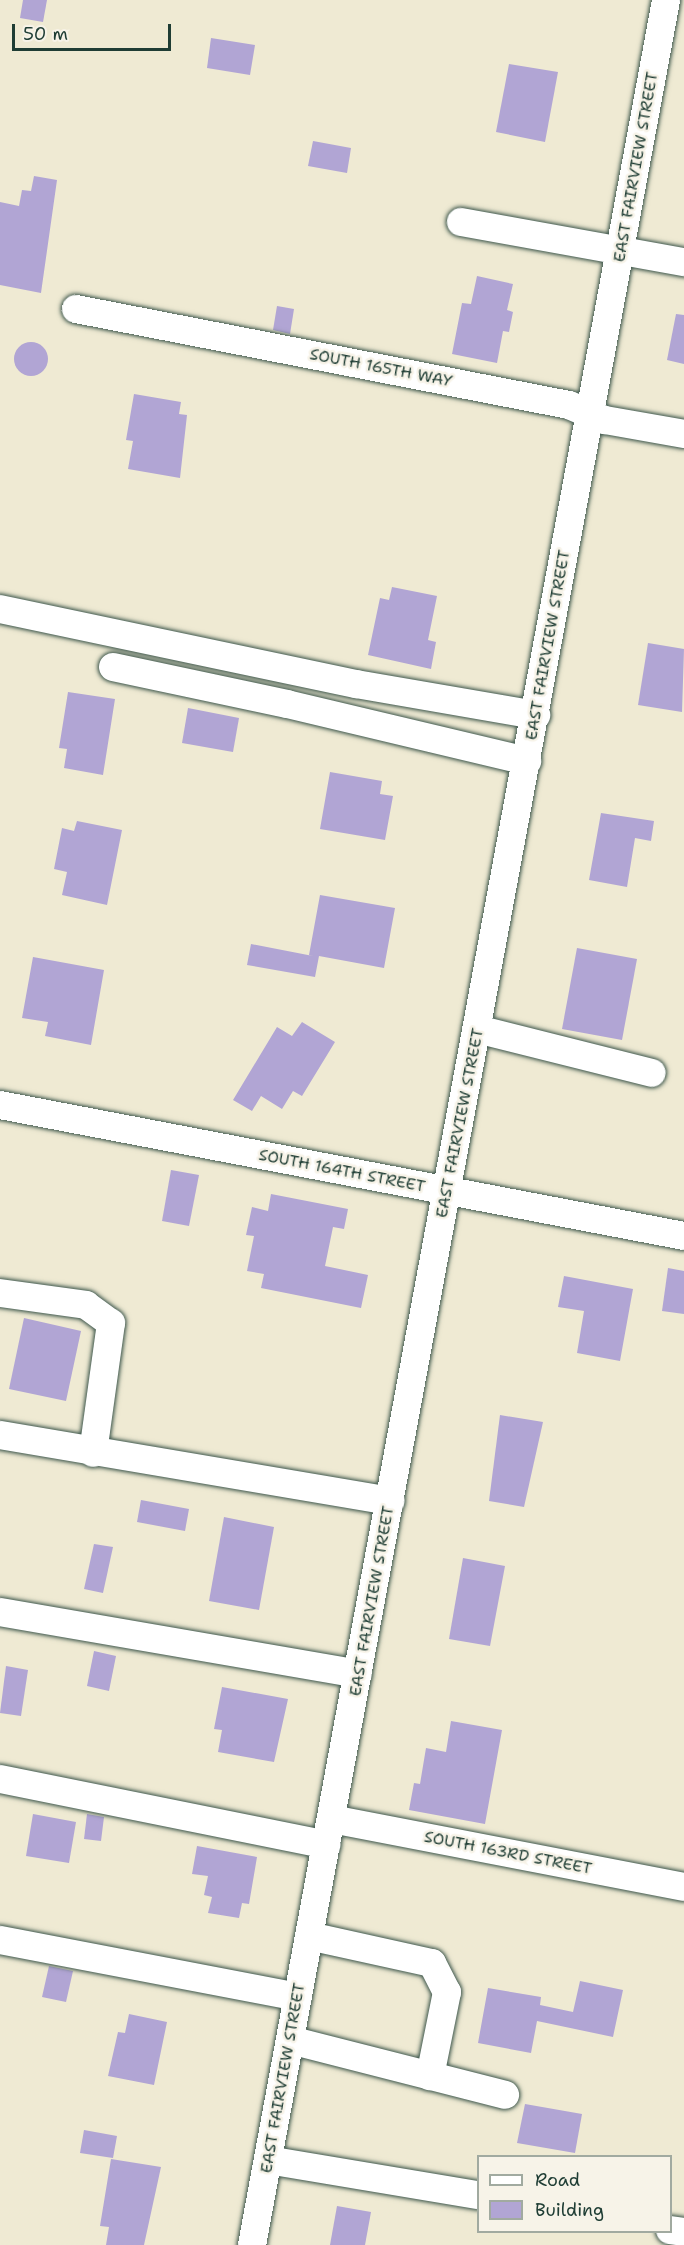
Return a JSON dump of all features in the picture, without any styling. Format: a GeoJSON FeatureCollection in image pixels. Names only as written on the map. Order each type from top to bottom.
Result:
{"type":"FeatureCollection","features":[{"type":"Feature","properties":{"kind":"street","name":"EAST FAIRVIEW STREET"},"geometry":{"type":"LineString","coordinates":[[252,2245],[536,716],[666,0]]}},
{"type":"Feature","properties":{"kind":"street"},"geometry":{"type":"LineString","coordinates":[[461,222],[684,262]]}},
{"type":"Feature","properties":{"kind":"street","name":"SOUTH 165TH WAY"},"geometry":{"type":"LineString","coordinates":[[76,309],[569,405],[591,414],[684,434]]}},
{"type":"Feature","properties":{"kind":"street"},"geometry":{"type":"LineString","coordinates":[[0,609],[356,684],[536,716]]}},
{"type":"Feature","properties":{"kind":"street"},"geometry":{"type":"LineString","coordinates":[[113,668],[298,706],[527,761]]}},
{"type":"Feature","properties":{"kind":"street"},"geometry":{"type":"LineString","coordinates":[[477,1029],[652,1073]]}},
{"type":"Feature","properties":{"kind":"street","name":"SOUTH 164TH STREET"},"geometry":{"type":"LineString","coordinates":[[0,1105],[684,1236]]}},
{"type":"Feature","properties":{"kind":"street"},"geometry":{"type":"LineString","coordinates":[[0,1293],[86,1305],[111,1323],[93,1453]]}},
{"type":"Feature","properties":{"kind":"street"},"geometry":{"type":"LineString","coordinates":[[0,1435],[93,1453],[390,1501]]}},
{"type":"Feature","properties":{"kind":"street"},"geometry":{"type":"LineString","coordinates":[[0,1612],[358,1674]]}},
{"type":"Feature","properties":{"kind":"street","name":"SOUTH 163RD STREET"},"geometry":{"type":"LineString","coordinates":[[0,1779],[684,1887]]}},
{"type":"Feature","properties":{"kind":"street"},"geometry":{"type":"LineString","coordinates":[[309,1936],[432,1963],[447,1992],[430,2076]]}},
{"type":"Feature","properties":{"kind":"street"},"geometry":{"type":"LineString","coordinates":[[0,1940],[298,1997]]}},
{"type":"Feature","properties":{"kind":"street"},"geometry":{"type":"LineString","coordinates":[[290,2040],[505,2095]]}},
{"type":"Feature","properties":{"kind":"street"},"geometry":{"type":"LineString","coordinates":[[268,2160],[477,2195]]}},
{"type":"Feature","properties":{"kind":"building"},"geometry":{"type":"Polygon","coordinates":[[[23,0],[47,0],[43,22],[20,18],[23,0]]]}},
{"type":"Feature","properties":{"kind":"building"},"geometry":{"type":"Polygon","coordinates":[[[211,38],[255,45],[250,75],[207,68],[211,38]]]}},
{"type":"Feature","properties":{"kind":"building"},"geometry":{"type":"Polygon","coordinates":[[[509,64],[558,72],[545,142],[496,132],[509,64]]]}},
{"type":"Feature","properties":{"kind":"building"},"geometry":{"type":"Polygon","coordinates":[[[313,141],[351,148],[347,173],[308,166],[313,141]]]}},
{"type":"Feature","properties":{"kind":"building"},"geometry":{"type":"Polygon","coordinates":[[[34,176],[57,180],[41,293],[0,285],[0,202],[19,206],[22,190],[31,191],[34,176]]]}},
{"type":"Feature","properties":{"kind":"building"},"geometry":{"type":"Polygon","coordinates":[[[477,276],[513,284],[507,310],[513,312],[509,332],[503,331],[497,363],[452,354],[462,303],[471,304],[477,276]]]}},
{"type":"Feature","properties":{"kind":"building"},"geometry":{"type":"Polygon","coordinates":[[[277,306],[294,309],[290,334],[273,330],[277,306]]]}},
{"type":"Feature","properties":{"kind":"building"},"geometry":{"type":"Polygon","coordinates":[[[676,314],[684,315],[684,364],[667,360],[676,314]]]}},
{"type":"Feature","properties":{"kind":"building"},"geometry":{"type":"Polygon","coordinates":[[[31,342],[43,347],[48,359],[43,371],[31,376],[19,371],[14,359],[19,347],[31,342]]]}},
{"type":"Feature","properties":{"kind":"building"},"geometry":{"type":"Polygon","coordinates":[[[134,394],[181,402],[179,414],[187,415],[180,478],[128,469],[133,441],[126,440],[134,394]]]}},
{"type":"Feature","properties":{"kind":"building"},"geometry":{"type":"Polygon","coordinates":[[[392,587],[437,596],[428,640],[436,642],[431,669],[368,655],[380,598],[389,600],[392,587]]]}},
{"type":"Feature","properties":{"kind":"building"},"geometry":{"type":"Polygon","coordinates":[[[648,643],[684,649],[682,712],[638,705],[648,643]]]}},
{"type":"Feature","properties":{"kind":"building"},"geometry":{"type":"Polygon","coordinates":[[[68,692],[115,699],[103,775],[64,768],[67,749],[59,748],[68,692]]]}},
{"type":"Feature","properties":{"kind":"building"},"geometry":{"type":"Polygon","coordinates":[[[188,708],[239,718],[233,752],[182,743],[188,708]]]}},
{"type":"Feature","properties":{"kind":"building"},"geometry":{"type":"Polygon","coordinates":[[[330,772],[382,781],[380,794],[393,796],[385,840],[320,829],[330,772]]]}},
{"type":"Feature","properties":{"kind":"building"},"geometry":{"type":"Polygon","coordinates":[[[601,813],[654,821],[651,841],[635,838],[627,887],[589,880],[601,813]]]}},
{"type":"Feature","properties":{"kind":"building"},"geometry":{"type":"Polygon","coordinates":[[[77,821],[122,830],[107,905],[62,895],[67,872],[54,869],[62,828],[74,831],[77,821]]]}},
{"type":"Feature","properties":{"kind":"building"},"geometry":{"type":"Polygon","coordinates":[[[320,895],[395,908],[384,968],[319,956],[315,977],[247,965],[251,944],[313,956],[309,955],[320,895]]]}},
{"type":"Feature","properties":{"kind":"building"},"geometry":{"type":"Polygon","coordinates":[[[577,948],[637,959],[622,1040],[562,1029],[577,948]]]}},
{"type":"Feature","properties":{"kind":"building"},"geometry":{"type":"Polygon","coordinates":[[[33,957],[104,970],[91,1045],[45,1036],[48,1022],[22,1018],[33,957]]]}},
{"type":"Feature","properties":{"kind":"building"},"geometry":{"type":"Polygon","coordinates":[[[302,1022],[335,1042],[302,1096],[293,1091],[282,1109],[261,1096],[252,1111],[233,1100],[277,1027],[292,1036],[302,1022]]]}},
{"type":"Feature","properties":{"kind":"building"},"geometry":{"type":"Polygon","coordinates":[[[171,1170],[199,1175],[189,1226],[162,1221],[171,1170]]]}},
{"type":"Feature","properties":{"kind":"building"},"geometry":{"type":"Polygon","coordinates":[[[271,1194],[348,1209],[344,1229],[333,1227],[325,1266],[368,1275],[361,1308],[261,1288],[264,1274],[247,1271],[254,1236],[246,1235],[252,1207],[268,1211],[271,1194]]]}},
{"type":"Feature","properties":{"kind":"building"},"geometry":{"type":"Polygon","coordinates":[[[668,1268],[684,1271],[684,1314],[662,1311],[668,1268]]]}},
{"type":"Feature","properties":{"kind":"building"},"geometry":{"type":"Polygon","coordinates":[[[564,1276],[633,1289],[620,1361],[577,1353],[584,1311],[558,1307],[564,1276]]]}},
{"type":"Feature","properties":{"kind":"building"},"geometry":{"type":"Polygon","coordinates":[[[24,1318],[81,1331],[66,1401],[9,1389],[24,1318]]]}},
{"type":"Feature","properties":{"kind":"building"},"geometry":{"type":"Polygon","coordinates":[[[500,1415],[543,1422],[524,1507],[489,1501],[500,1415]]]}},
{"type":"Feature","properties":{"kind":"building"},"geometry":{"type":"Polygon","coordinates":[[[141,1500],[189,1509],[185,1531],[137,1522],[141,1500]]]}},
{"type":"Feature","properties":{"kind":"building"},"geometry":{"type":"Polygon","coordinates":[[[224,1517],[274,1527],[259,1610],[209,1601],[224,1517]]]}},
{"type":"Feature","properties":{"kind":"building"},"geometry":{"type":"Polygon","coordinates":[[[94,1544],[113,1547],[103,1593],[84,1589],[94,1544]]]}},
{"type":"Feature","properties":{"kind":"building"},"geometry":{"type":"Polygon","coordinates":[[[463,1558],[505,1566],[490,1646],[449,1639],[463,1558]]]}},
{"type":"Feature","properties":{"kind":"building"},"geometry":{"type":"Polygon","coordinates":[[[94,1651],[116,1656],[109,1691],[87,1686],[94,1651]]]}},
{"type":"Feature","properties":{"kind":"building"},"geometry":{"type":"Polygon","coordinates":[[[6,1666],[28,1670],[21,1716],[0,1713],[6,1666]]]}},
{"type":"Feature","properties":{"kind":"building"},"geometry":{"type":"Polygon","coordinates":[[[222,1687],[288,1699],[274,1762],[218,1752],[222,1730],[214,1729],[222,1687]]]}},
{"type":"Feature","properties":{"kind":"building"},"geometry":{"type":"Polygon","coordinates":[[[451,1721],[502,1730],[485,1824],[409,1810],[414,1783],[420,1784],[426,1748],[446,1752],[451,1721]]]}},
{"type":"Feature","properties":{"kind":"building"},"geometry":{"type":"Polygon","coordinates":[[[33,1814],[76,1822],[69,1863],[26,1856],[33,1814]]]}},
{"type":"Feature","properties":{"kind":"building"},"geometry":{"type":"Polygon","coordinates":[[[87,1814],[104,1817],[101,1841],[84,1839],[87,1814]]]}},
{"type":"Feature","properties":{"kind":"building"},"geometry":{"type":"Polygon","coordinates":[[[197,1846],[257,1857],[249,1904],[242,1903],[239,1918],[208,1913],[212,1897],[204,1895],[208,1876],[192,1874],[197,1846]]]}},
{"type":"Feature","properties":{"kind":"building"},"geometry":{"type":"Polygon","coordinates":[[[49,1966],[73,1971],[66,2002],[42,1997],[49,1966]]]}},
{"type":"Feature","properties":{"kind":"building"},"geometry":{"type":"Polygon","coordinates":[[[580,1981],[623,1990],[613,2037],[537,2021],[531,2053],[478,2043],[488,1988],[541,1997],[540,2005],[573,2012],[580,1981]]]}},
{"type":"Feature","properties":{"kind":"building"},"geometry":{"type":"Polygon","coordinates":[[[129,2014],[167,2022],[154,2085],[108,2076],[118,2032],[125,2033],[129,2014]]]}},
{"type":"Feature","properties":{"kind":"building"},"geometry":{"type":"Polygon","coordinates":[[[525,2104],[582,2114],[575,2153],[517,2143],[525,2104]]]}},
{"type":"Feature","properties":{"kind":"building"},"geometry":{"type":"Polygon","coordinates":[[[84,2130],[117,2136],[113,2158],[80,2153],[84,2130]]]}},
{"type":"Feature","properties":{"kind":"building"},"geometry":{"type":"Polygon","coordinates":[[[111,2159],[161,2167],[144,2245],[106,2245],[109,2227],[100,2226],[111,2159]]]}},
{"type":"Feature","properties":{"kind":"building"},"geometry":{"type":"Polygon","coordinates":[[[337,2206],[371,2212],[365,2245],[330,2245],[337,2206]]]}}]}
